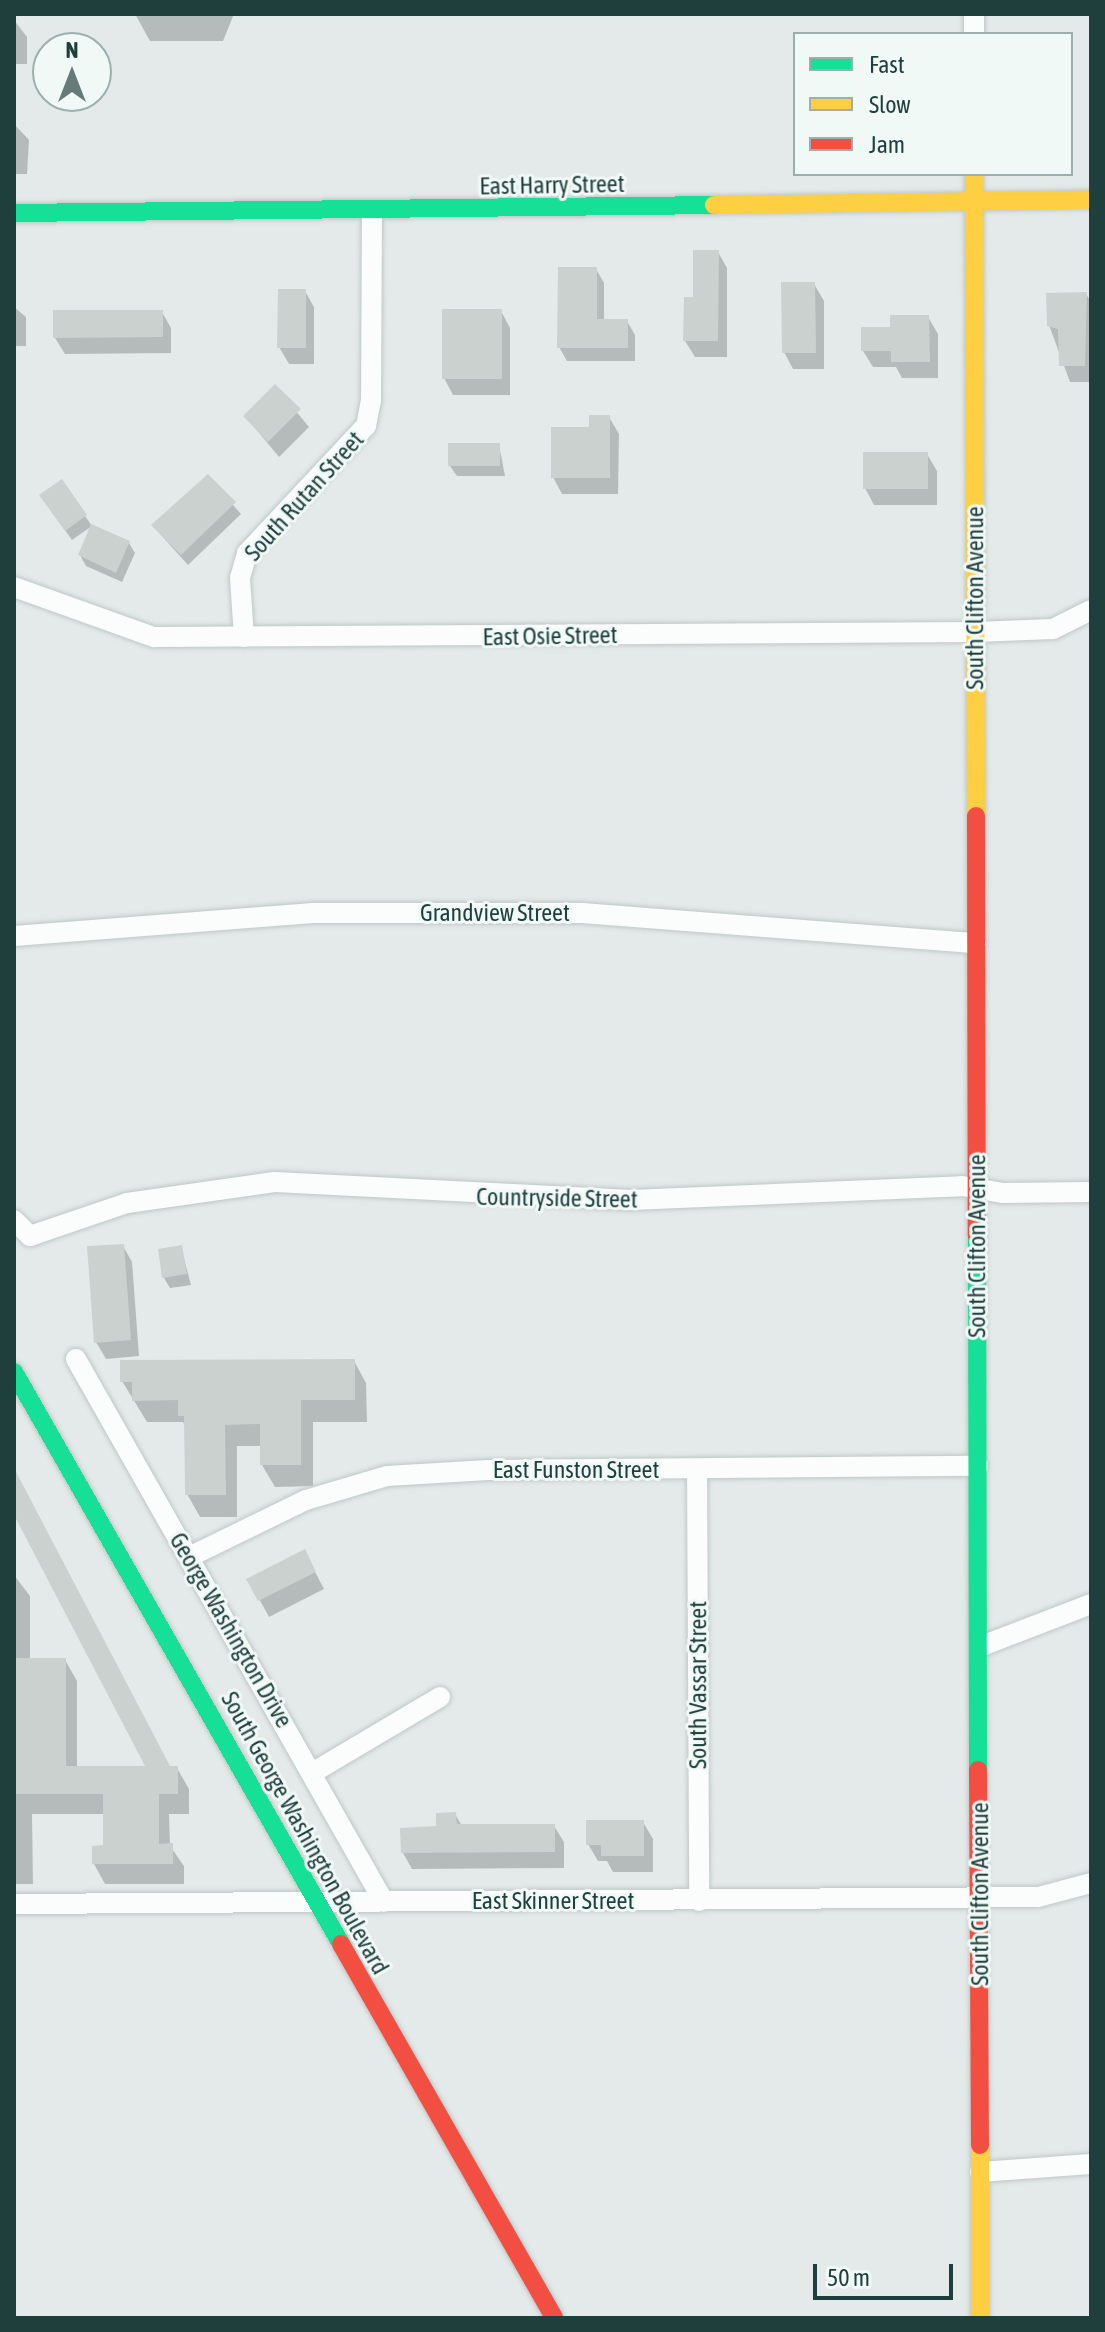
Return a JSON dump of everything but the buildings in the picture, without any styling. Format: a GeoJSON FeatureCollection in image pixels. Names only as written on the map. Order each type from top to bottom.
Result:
{"type":"FeatureCollection","features":[{"type":"Feature","properties":{"kind":"street","name":"South Clifton Avenue"},"geometry":{"type":"LineString","coordinates":[[974,176],[980,2318]]}},
{"type":"Feature","properties":{"kind":"street","name":"East Harry Street"},"geometry":{"type":"LineString","coordinates":[[14,213],[1091,200]]}},
{"type":"Feature","properties":{"kind":"street","name":"South Rutan Street"},"geometry":{"type":"LineString","coordinates":[[244,637],[240,578],[247,553],[366,426],[371,401],[372,211]]}},
{"type":"Feature","properties":{"kind":"street","name":"East Osie Street"},"geometry":{"type":"LineString","coordinates":[[14,587],[154,637],[975,632],[1053,629],[1091,610]]}},
{"type":"Feature","properties":{"kind":"street","name":"Grandview Street"},"geometry":{"type":"LineString","coordinates":[[14,936],[313,913],[582,913],[976,943]]}},
{"type":"Feature","properties":{"kind":"street","name":"Countryside Street"},"geometry":{"type":"LineString","coordinates":[[14,1220],[30,1236],[127,1203],[275,1182],[631,1200],[977,1189],[1091,1192]]}},
{"type":"Feature","properties":{"kind":"street","name":"George Washington Drive"},"geometry":{"type":"LineString","coordinates":[[76,1359],[384,1902]]}},
{"type":"Feature","properties":{"kind":"street","name":"South George Washington Boulevard"},"geometry":{"type":"LineString","coordinates":[[14,1372],[554,2318]]}},
{"type":"Feature","properties":{"kind":"street","name":"East Funston Street"},"geometry":{"type":"LineString","coordinates":[[189,1557],[306,1500],[387,1476],[978,1466]]}},
{"type":"Feature","properties":{"kind":"street","name":"South Vassar Street"},"geometry":{"type":"LineString","coordinates":[[697,1469],[699,1901]]}},
{"type":"Feature","properties":{"kind":"street"},"geometry":{"type":"LineString","coordinates":[[979,1647],[1091,1604]]}},
{"type":"Feature","properties":{"kind":"street"},"geometry":{"type":"LineString","coordinates":[[312,1773],[440,1697]]}},
{"type":"Feature","properties":{"kind":"street","name":"East Skinner Street"},"geometry":{"type":"LineString","coordinates":[[14,1904],[1038,1897],[1091,1883]]}},
{"type":"Feature","properties":{"kind":"street"},"geometry":{"type":"LineString","coordinates":[[980,2172],[1091,2164]]}},
{"type":"Feature","properties":{"kind":"traffic: fast"},"geometry":{"type":"LineString","coordinates":[[14,213],[714,205]]}},
{"type":"Feature","properties":{"kind":"traffic: fast"},"geometry":{"type":"LineString","coordinates":[[977,1235],[978,1770]]}},
{"type":"Feature","properties":{"kind":"traffic: fast"},"geometry":{"type":"LineString","coordinates":[[14,1372],[341,1944]]}},
{"type":"Feature","properties":{"kind":"traffic: slow"},"geometry":{"type":"LineString","coordinates":[[974,176],[976,816]]}},
{"type":"Feature","properties":{"kind":"traffic: slow"},"geometry":{"type":"LineString","coordinates":[[714,205],[1091,200]]}},
{"type":"Feature","properties":{"kind":"traffic: slow"},"geometry":{"type":"LineString","coordinates":[[980,2145],[980,2318]]}},
{"type":"Feature","properties":{"kind":"traffic: jam"},"geometry":{"type":"LineString","coordinates":[[976,816],[977,1235]]}},
{"type":"Feature","properties":{"kind":"traffic: jam"},"geometry":{"type":"LineString","coordinates":[[978,1770],[980,2145]]}},
{"type":"Feature","properties":{"kind":"traffic: jam"},"geometry":{"type":"LineString","coordinates":[[341,1944],[554,2318]]}}]}
